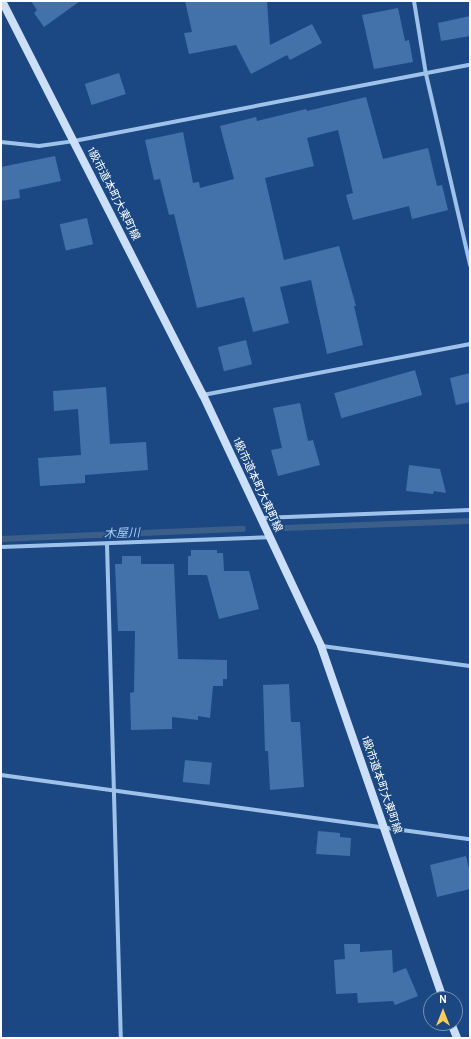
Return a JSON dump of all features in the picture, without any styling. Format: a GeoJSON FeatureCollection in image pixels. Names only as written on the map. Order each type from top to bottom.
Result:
{"type":"FeatureCollection","features":[{"type":"Feature","properties":{"kind":"street","name":"1級市道本町大東町線"},"geometry":{"type":"LineString","coordinates":[[2,1],[203,395],[321,646],[385,827],[440,991]]}},
{"type":"Feature","properties":{"kind":"street"},"geometry":{"type":"LineString","coordinates":[[414,1],[426,74],[470,265]]}},
{"type":"Feature","properties":{"kind":"street"},"geometry":{"type":"LineString","coordinates":[[1,142],[39,146],[74,141],[470,65]]}},
{"type":"Feature","properties":{"kind":"street"},"geometry":{"type":"LineString","coordinates":[[203,395],[470,344]]}},
{"type":"Feature","properties":{"kind":"street"},"geometry":{"type":"LineString","coordinates":[[261,518],[470,510]]}},
{"type":"Feature","properties":{"kind":"street"},"geometry":{"type":"LineString","coordinates":[[1,547],[270,537]]}},
{"type":"Feature","properties":{"kind":"street"},"geometry":{"type":"LineString","coordinates":[[107,544],[121,1038]]}},
{"type":"Feature","properties":{"kind":"street"},"geometry":{"type":"LineString","coordinates":[[321,646],[470,666]]}},
{"type":"Feature","properties":{"kind":"street"},"geometry":{"type":"LineString","coordinates":[[1,775],[470,838]]}},
{"type":"Feature","properties":{"kind":"building"},"geometry":{"type":"Polygon","coordinates":[[[31,1],[80,1],[44,27],[34,13],[37,10],[31,1]]]}},
{"type":"Feature","properties":{"kind":"building"},"geometry":{"type":"Polygon","coordinates":[[[185,1],[267,1],[270,45],[312,24],[322,43],[290,60],[287,55],[251,74],[236,45],[189,54],[184,33],[192,32],[185,1]]]}},
{"type":"Feature","properties":{"kind":"building"},"geometry":{"type":"Polygon","coordinates":[[[398,8],[405,41],[409,40],[413,62],[374,69],[362,15],[398,8]]]}},
{"type":"Feature","properties":{"kind":"building"},"geometry":{"type":"Polygon","coordinates":[[[470,16],[470,36],[441,41],[438,23],[470,16]]]}},
{"type":"Feature","properties":{"kind":"building"},"geometry":{"type":"Polygon","coordinates":[[[119,73],[126,94],[92,105],[85,84],[119,73]]]}},
{"type":"Feature","properties":{"kind":"building"},"geometry":{"type":"Polygon","coordinates":[[[366,97],[383,159],[428,148],[437,186],[442,185],[448,210],[412,219],[409,206],[353,220],[346,195],[353,193],[338,130],[307,138],[314,166],[265,178],[284,260],[339,246],[356,306],[354,306],[363,345],[327,354],[311,280],[280,287],[289,323],[253,332],[244,297],[197,308],[174,214],[169,215],[160,179],[154,180],[145,140],[183,132],[193,183],[199,182],[200,188],[234,179],[220,126],[256,117],[257,121],[366,97]]]}},
{"type":"Feature","properties":{"kind":"building"},"geometry":{"type":"Polygon","coordinates":[[[55,156],[61,181],[19,190],[20,198],[1,201],[1,167],[55,156]]]}},
{"type":"Feature","properties":{"kind":"building"},"geometry":{"type":"Polygon","coordinates":[[[87,218],[93,244],[66,251],[60,224],[87,218]]]}},
{"type":"Feature","properties":{"kind":"building"},"geometry":{"type":"Polygon","coordinates":[[[246,340],[252,364],[224,371],[218,347],[246,340]]]}},
{"type":"Feature","properties":{"kind":"building"},"geometry":{"type":"Polygon","coordinates":[[[415,370],[422,395],[341,418],[334,393],[415,370]]]}},
{"type":"Feature","properties":{"kind":"building"},"geometry":{"type":"Polygon","coordinates":[[[470,373],[470,402],[456,405],[450,378],[470,373]]]}},
{"type":"Feature","properties":{"kind":"building"},"geometry":{"type":"Polygon","coordinates":[[[106,387],[110,444],[146,442],[148,470],[85,475],[85,483],[40,486],[38,458],[81,455],[78,409],[54,411],[53,391],[106,387]]]}},
{"type":"Feature","properties":{"kind":"building"},"geometry":{"type":"Polygon","coordinates":[[[300,403],[308,441],[313,440],[320,465],[278,476],[271,450],[282,448],[273,408],[300,403]]]}},
{"type":"Feature","properties":{"kind":"building"},"geometry":{"type":"Polygon","coordinates":[[[409,465],[440,469],[446,493],[434,491],[433,494],[406,491],[409,465]]]}},
{"type":"Feature","properties":{"kind":"building"},"geometry":{"type":"Polygon","coordinates":[[[191,550],[217,550],[217,553],[223,553],[224,571],[249,571],[259,609],[219,619],[207,575],[188,575],[188,556],[191,556],[191,550]]]}},
{"type":"Feature","properties":{"kind":"building"},"geometry":{"type":"Polygon","coordinates":[[[122,556],[141,556],[141,564],[174,564],[178,659],[227,660],[227,679],[223,679],[223,686],[213,686],[210,718],[198,716],[198,720],[172,717],[172,729],[131,730],[130,693],[134,692],[135,631],[118,631],[115,564],[122,564],[122,556]]]}},
{"type":"Feature","properties":{"kind":"building"},"geometry":{"type":"Polygon","coordinates":[[[289,684],[291,722],[300,722],[304,787],[270,790],[268,751],[265,751],[263,685],[289,684]]]}},
{"type":"Feature","properties":{"kind":"building"},"geometry":{"type":"Polygon","coordinates":[[[185,760],[212,763],[210,785],[183,782],[185,760]]]}},
{"type":"Feature","properties":{"kind":"building"},"geometry":{"type":"Polygon","coordinates":[[[318,831],[340,833],[340,837],[351,838],[350,856],[316,854],[318,831]]]}},
{"type":"Feature","properties":{"kind":"building"},"geometry":{"type":"Polygon","coordinates":[[[466,856],[470,873],[470,889],[437,897],[430,865],[466,856]]]}},
{"type":"Feature","properties":{"kind":"building"},"geometry":{"type":"Polygon","coordinates":[[[344,944],[360,944],[360,952],[392,950],[393,973],[406,968],[418,996],[395,1005],[393,1001],[358,1003],[357,993],[336,994],[334,960],[345,959],[344,944]]]}},
{"type":"Feature","properties":{"kind":"waterway","name":"木屋川"},"geometry":{"type":"LineString","coordinates":[[285,528],[470,521]]}},
{"type":"Feature","properties":{"kind":"waterway","name":"木屋川"},"geometry":{"type":"LineString","coordinates":[[1,539],[243,529]]}}]}
